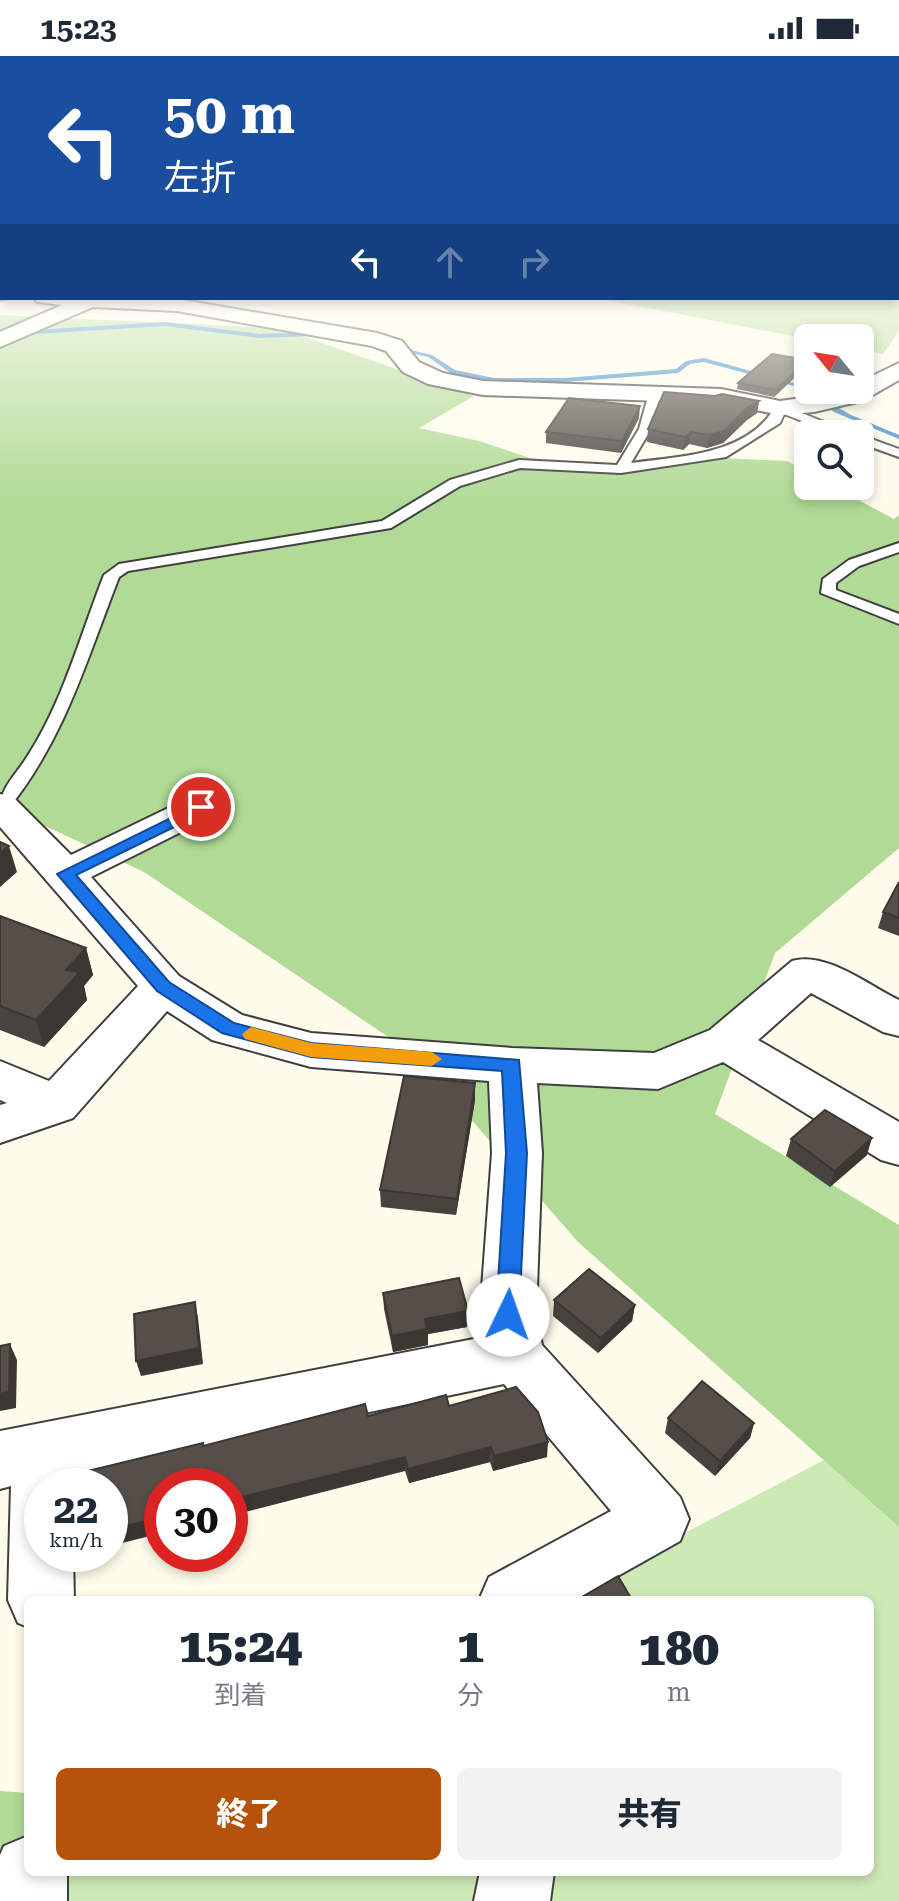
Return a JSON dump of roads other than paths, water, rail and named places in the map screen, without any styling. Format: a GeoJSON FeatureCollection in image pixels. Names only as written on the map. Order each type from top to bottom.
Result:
{"type":"FeatureCollection","features":[{"type":"Feature","properties":{"kind":"street"},"geometry":{"type":"LineString","coordinates":[[343,334],[394,346],[411,367],[436,379],[483,388],[721,396],[780,408],[818,404]]}},
{"type":"Feature","properties":{"kind":"street"},"geometry":{"type":"LineString","coordinates":[[874,384],[899,370]]}},
{"type":"Feature","properties":{"kind":"street"},"geometry":{"type":"LineString","coordinates":[[874,402],[884,405]]}},
{"type":"Feature","properties":{"kind":"street"},"geometry":{"type":"LineString","coordinates":[[0,805],[163,987],[228,1028],[311,1050],[512,1065],[658,1071],[726,1042],[807,972],[899,1020]]}},
{"type":"Feature","properties":{"kind":"street"},"geometry":{"type":"LineString","coordinates":[[65,874],[201,807]]}},
{"type":"Feature","properties":{"kind":"street"},"geometry":{"type":"LineString","coordinates":[[0,1124],[56,1105],[163,987]]}},
{"type":"Feature","properties":{"kind":"street"},"geometry":{"type":"LineString","coordinates":[[726,1042],[899,1146]]}},
{"type":"Feature","properties":{"kind":"street"},"geometry":{"type":"LineString","coordinates":[[512,1065],[517,1153],[508,1315],[516,1356],[658,1519],[519,1596]]}},
{"type":"Feature","properties":{"kind":"street"},"geometry":{"type":"LineString","coordinates":[[0,1079],[56,1105]]}},
{"type":"Feature","properties":{"kind":"street"},"geometry":{"type":"LineString","coordinates":[[40,1596],[21,1456],[516,1356]]}},
{"type":"Feature","properties":{"kind":"street"},"geometry":{"type":"LineString","coordinates":[[29,1901],[30,1876]]}},
{"type":"Feature","properties":{"kind":"street"},"geometry":{"type":"LineString","coordinates":[[512,1901],[516,1876]]}},
{"type":"Feature","properties":{"kind":"lane"},"geometry":{"type":"LineString","coordinates":[[621,469],[645,429],[655,393]]}},
{"type":"Feature","properties":{"kind":"lane"},"geometry":{"type":"LineString","coordinates":[[0,805],[22,782],[65,706],[112,575],[124,567],[386,525],[455,483],[519,464],[621,469],[726,453],[776,420],[780,408],[811,420]]}},
{"type":"Feature","properties":{"kind":"lane"},"geometry":{"type":"LineString","coordinates":[[874,444],[899,453]]}},
{"type":"Feature","properties":{"kind":"lane"},"geometry":{"type":"LineString","coordinates":[[899,547],[854,563],[828,582],[829,593],[899,619]]}},
{"type":"Feature","properties":{"kind":"waterway"},"geometry":{"type":"LineString","coordinates":[[244,334],[311,334]]}},
{"type":"Feature","properties":{"kind":"waterway"},"geometry":{"type":"LineString","coordinates":[[394,348],[430,356],[453,372],[494,380],[565,380],[678,371],[688,362],[704,360],[803,387],[836,410],[899,437]]}}]}
